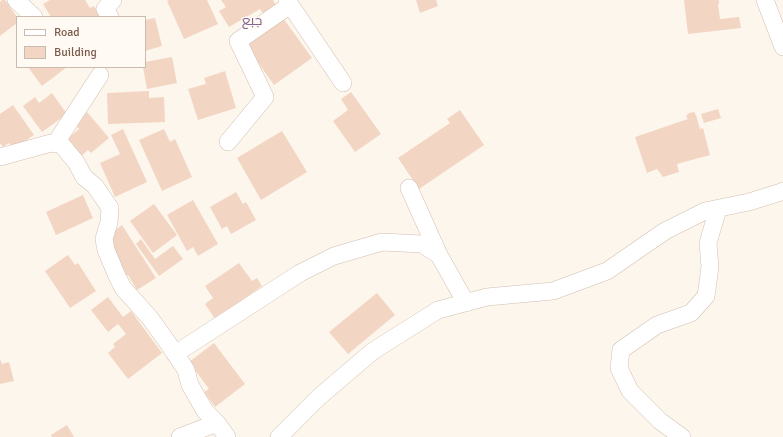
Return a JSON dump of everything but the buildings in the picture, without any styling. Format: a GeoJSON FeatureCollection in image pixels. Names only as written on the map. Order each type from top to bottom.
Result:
{"type":"FeatureCollection","features":[{"type":"Feature","properties":{"kind":"street"},"geometry":{"type":"LineString","coordinates":[[16,0],[33,16]]}},
{"type":"Feature","properties":{"kind":"street"},"geometry":{"type":"LineString","coordinates":[[109,16],[105,9],[113,0]]}},
{"type":"Feature","properties":{"kind":"street"},"geometry":{"type":"LineString","coordinates":[[765,0],[783,47]]}},
{"type":"Feature","properties":{"kind":"street"},"geometry":{"type":"LineString","coordinates":[[228,142],[265,97],[238,41],[289,3],[343,83]]}},
{"type":"Feature","properties":{"kind":"street"},"geometry":{"type":"LineString","coordinates":[[55,144],[100,75]]}},
{"type":"Feature","properties":{"kind":"street"},"geometry":{"type":"LineString","coordinates":[[0,158],[51,143],[61,144],[76,162],[84,177],[95,186],[110,208],[109,222],[104,239],[106,250],[123,288],[150,318],[186,370],[190,385],[205,411],[217,423],[227,437]]}},
{"type":"Feature","properties":{"kind":"street"},"geometry":{"type":"LineString","coordinates":[[409,188],[439,255],[466,303]]}},
{"type":"Feature","properties":{"kind":"street"},"geometry":{"type":"LineString","coordinates":[[279,437],[319,397],[373,351],[438,310],[487,297],[553,291],[607,271],[665,231],[705,211],[749,202],[783,191]]}},
{"type":"Feature","properties":{"kind":"street"},"geometry":{"type":"LineString","coordinates":[[682,437],[660,421],[630,391],[619,368],[621,350],[657,325],[691,313],[706,296],[710,267],[708,243],[718,209]]}},
{"type":"Feature","properties":{"kind":"street"},"geometry":{"type":"LineString","coordinates":[[175,354],[300,273],[334,256],[382,242],[422,244],[439,255]]}},
{"type":"Feature","properties":{"kind":"street"},"geometry":{"type":"LineString","coordinates":[[180,437],[217,423]]}},
{"type":"Feature","properties":{"kind":"district","name":"جبع"},"geometry":{"type":"Point","coordinates":[252,21]}}]}
